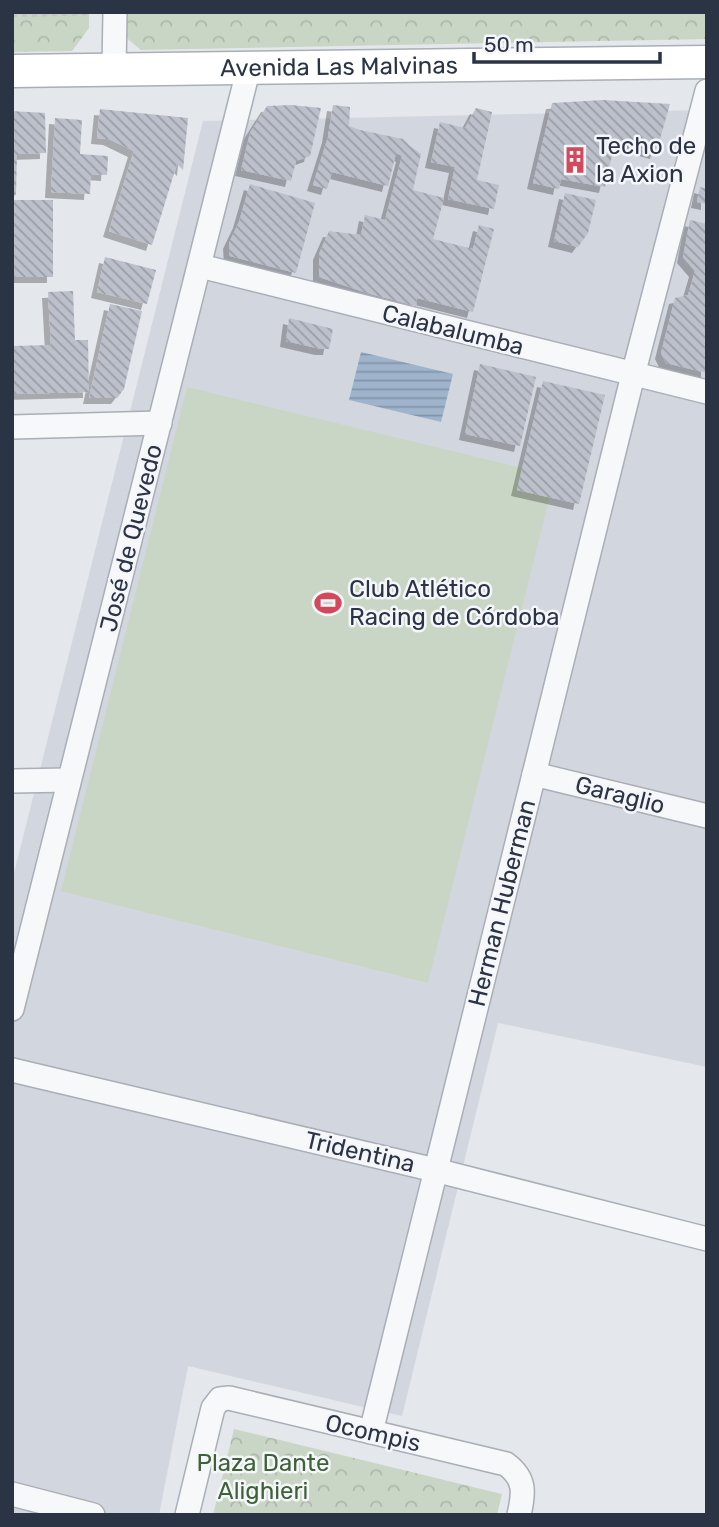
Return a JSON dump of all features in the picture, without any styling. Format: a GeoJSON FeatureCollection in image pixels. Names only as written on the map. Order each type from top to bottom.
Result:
{"type":"FeatureCollection","features":[{"type":"Feature","properties":{"kind":"main road","name":"Avenida Las Malvinas"},"geometry":{"type":"LineString","coordinates":[[12,71],[707,62]]}},
{"type":"Feature","properties":{"kind":"street"},"geometry":{"type":"LineString","coordinates":[[114,69],[115,13]]}},
{"type":"Feature","properties":{"kind":"street","name":"José de Quevedo"},"geometry":{"type":"LineString","coordinates":[[12,1009],[249,67]]}},
{"type":"Feature","properties":{"kind":"street","name":"Herman Huberman"},"geometry":{"type":"LineString","coordinates":[[371,1432],[633,374],[707,91]]}},
{"type":"Feature","properties":{"kind":"street","name":"Calabalumba"},"geometry":{"type":"LineString","coordinates":[[200,266],[707,392]]}},
{"type":"Feature","properties":{"kind":"street"},"geometry":{"type":"LineString","coordinates":[[12,427],[160,423]]}},
{"type":"Feature","properties":{"kind":"street","name":"Garaglio"},"geometry":{"type":"LineString","coordinates":[[534,774],[707,816]]}},
{"type":"Feature","properties":{"kind":"street"},"geometry":{"type":"LineString","coordinates":[[12,781],[69,780]]}},
{"type":"Feature","properties":{"kind":"street","name":"Tridentina"},"geometry":{"type":"LineString","coordinates":[[12,1070],[435,1170],[707,1239]]}},
{"type":"Feature","properties":{"kind":"street","name":"Ocompis"},"geometry":{"type":"LineString","coordinates":[[187,1515],[213,1408],[220,1399],[229,1398],[506,1464],[520,1479],[523,1498],[519,1515]]}},
{"type":"Feature","properties":{"kind":"street"},"geometry":{"type":"LineString","coordinates":[[12,1494],[93,1515]]}},
{"type":"Feature","properties":{"kind":"path"},"geometry":{"type":"LineString","coordinates":[[12,15],[115,13]]}},
{"type":"Feature","properties":{"kind":"shaded area"},"geometry":{"type":"Polygon","coordinates":[[[707,110],[707,1067],[498,1023],[402,1416],[188,1366],[159,1515],[12,1515],[12,881],[203,121],[707,110]]]}},
{"type":"Feature","properties":{"kind":"green space"},"geometry":{"type":"Polygon","coordinates":[[[12,12],[89,12],[89,28],[72,51],[12,52],[12,12]]]}},
{"type":"Feature","properties":{"kind":"green space"},"geometry":{"type":"Polygon","coordinates":[[[123,12],[707,12],[707,39],[141,50],[123,35],[123,12]]]}},
{"type":"Feature","properties":{"kind":"green space","name":"Club Atlético Racing de Córdoba"},"geometry":{"type":"Polygon","coordinates":[[[187,387],[555,476],[428,983],[61,891],[187,387]]]}},
{"type":"Feature","properties":{"kind":"green space","name":"Plaza Dante Alighieri"},"geometry":{"type":"Polygon","coordinates":[[[234,1429],[502,1494],[497,1515],[213,1515],[234,1429]]]}},
{"type":"Feature","properties":{"kind":"water"},"geometry":{"type":"Polygon","coordinates":[[[361,352],[453,374],[441,422],[349,400],[361,352]]]}},
{"type":"Feature","properties":{"kind":"building","name":"Techo de la Axion"},"geometry":{"type":"Polygon","coordinates":[[[603,100],[670,104],[656,153],[615,142],[605,187],[561,179],[559,189],[533,183],[552,103],[603,100]]]}},
{"type":"Feature","properties":{"kind":"building"},"geometry":{"type":"Polygon","coordinates":[[[333,105],[350,107],[349,126],[403,139],[421,154],[413,190],[444,198],[433,239],[473,249],[479,225],[494,229],[473,312],[417,298],[416,306],[319,277],[319,254],[329,231],[361,235],[365,215],[385,220],[402,156],[396,153],[388,186],[332,172],[327,189],[313,185],[328,137],[333,105]]]}},
{"type":"Feature","properties":{"kind":"building"},"geometry":{"type":"Polygon","coordinates":[[[267,106],[321,108],[310,156],[296,161],[291,181],[241,170],[250,133],[267,106]]]}},
{"type":"Feature","properties":{"kind":"building"},"geometry":{"type":"Polygon","coordinates":[[[476,108],[492,112],[477,180],[499,185],[494,209],[448,199],[455,167],[431,162],[440,122],[465,128],[476,108]]]}},
{"type":"Feature","properties":{"kind":"building"},"geometry":{"type":"Polygon","coordinates":[[[100,109],[188,118],[183,170],[177,164],[152,245],[109,231],[134,151],[109,139],[97,138],[100,109]]]}},
{"type":"Feature","properties":{"kind":"building"},"geometry":{"type":"Polygon","coordinates":[[[12,111],[45,113],[46,153],[17,154],[16,194],[12,199],[12,111]]]}},
{"type":"Feature","properties":{"kind":"building"},"geometry":{"type":"Polygon","coordinates":[[[55,118],[82,120],[80,154],[108,156],[107,175],[91,174],[90,194],[51,192],[55,118]]]}},
{"type":"Feature","properties":{"kind":"building"},"geometry":{"type":"Polygon","coordinates":[[[250,184],[315,203],[296,273],[230,256],[229,243],[239,222],[250,184]]]}},
{"type":"Feature","properties":{"kind":"building"},"geometry":{"type":"Polygon","coordinates":[[[700,187],[707,189],[707,204],[697,202],[700,187]]]}},
{"type":"Feature","properties":{"kind":"building"},"geometry":{"type":"Polygon","coordinates":[[[565,193],[596,200],[588,233],[578,247],[554,241],[565,193]]]}},
{"type":"Feature","properties":{"kind":"building"},"geometry":{"type":"Polygon","coordinates":[[[12,200],[53,200],[53,277],[12,277],[12,200]]]}},
{"type":"Feature","properties":{"kind":"building"},"geometry":{"type":"Polygon","coordinates":[[[690,220],[707,224],[707,373],[666,363],[661,353],[675,298],[688,295],[695,271],[683,257],[690,220]]]}},
{"type":"Feature","properties":{"kind":"building"},"geometry":{"type":"Polygon","coordinates":[[[105,257],[156,270],[147,304],[97,292],[105,257]]]}},
{"type":"Feature","properties":{"kind":"building"},"geometry":{"type":"Polygon","coordinates":[[[73,291],[75,340],[88,340],[89,392],[12,394],[12,346],[51,345],[48,292],[73,291]]]}},
{"type":"Feature","properties":{"kind":"building"},"geometry":{"type":"Polygon","coordinates":[[[110,304],[142,311],[124,389],[117,398],[89,398],[110,304]]]}},
{"type":"Feature","properties":{"kind":"building"},"geometry":{"type":"Polygon","coordinates":[[[289,318],[333,329],[329,349],[286,341],[289,318]]]}},
{"type":"Feature","properties":{"kind":"building"},"geometry":{"type":"Polygon","coordinates":[[[480,364],[536,377],[520,446],[465,434],[480,364]]]}},
{"type":"Feature","properties":{"kind":"building"},"geometry":{"type":"Polygon","coordinates":[[[543,381],[605,395],[579,504],[517,490],[543,381]]]}},
{"type":"Feature","properties":{"kind":"place","name":"Techo de la Axion"},"geometry":{"type":"Point","coordinates":[575,160]}},
{"type":"Feature","properties":{"kind":"place","name":"Club Atlético Racing de Córdoba"},"geometry":{"type":"Point","coordinates":[328,603]}}]}
